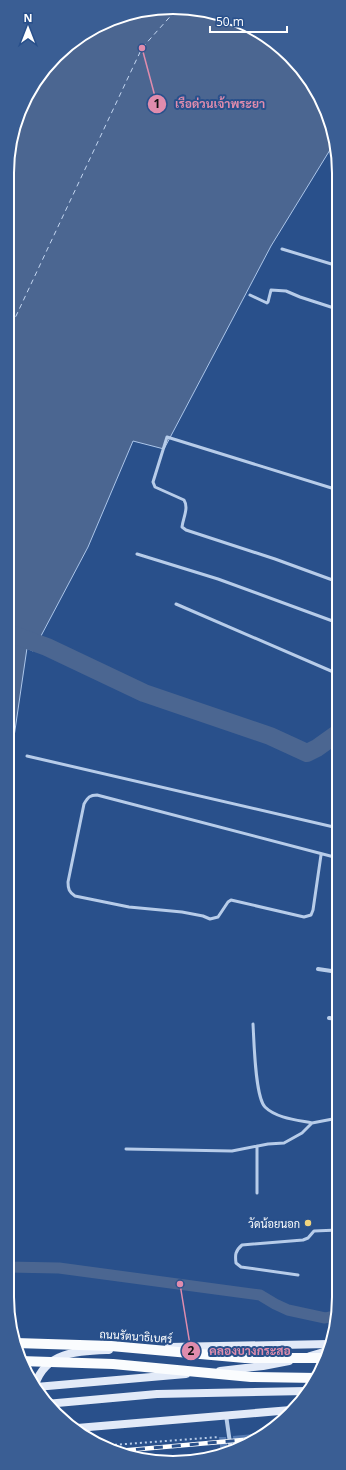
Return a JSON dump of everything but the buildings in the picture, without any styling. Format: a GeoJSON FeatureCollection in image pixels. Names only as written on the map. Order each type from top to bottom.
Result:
{"type":"FeatureCollection","features":[{"type":"Feature","properties":{"kind":"main road","name":"ถนนรัตนาธิเบศร์"},"geometry":{"type":"LineString","coordinates":[[21,1343],[111,1346],[245,1358],[320,1358]]}},
{"type":"Feature","properties":{"kind":"main road"},"geometry":{"type":"LineString","coordinates":[[38,1380],[40,1374],[47,1364],[58,1358],[70,1354],[100,1350],[325,1344]]}},
{"type":"Feature","properties":{"kind":"main road"},"geometry":{"type":"LineString","coordinates":[[41,1386],[154,1377],[263,1366],[300,1359],[322,1352]]}},
{"type":"Feature","properties":{"kind":"main road"},"geometry":{"type":"LineString","coordinates":[[27,1361],[113,1364],[251,1377],[310,1378]]}},
{"type":"Feature","properties":{"kind":"main road"},"geometry":{"type":"LineString","coordinates":[[54,1403],[157,1394],[301,1391]]}},
{"type":"Feature","properties":{"kind":"main road"},"geometry":{"type":"LineString","coordinates":[[83,1427],[284,1411]]}},
{"type":"Feature","properties":{"kind":"street"},"geometry":{"type":"LineString","coordinates":[[318,969],[332,971]]}},
{"type":"Feature","properties":{"kind":"street"},"geometry":{"type":"LineString","coordinates":[[226,1415],[230,1445]]}},
{"type":"Feature","properties":{"kind":"lane"},"geometry":{"type":"LineString","coordinates":[[282,249],[332,264]]}},
{"type":"Feature","properties":{"kind":"lane"},"geometry":{"type":"LineString","coordinates":[[250,295],[267,303],[271,290],[286,291],[332,307]]}},
{"type":"Feature","properties":{"kind":"lane"},"geometry":{"type":"LineString","coordinates":[[332,488],[167,437],[152,482],[155,487],[184,500],[186,510],[182,527],[186,530],[275,559],[332,580]]}},
{"type":"Feature","properties":{"kind":"lane"},"geometry":{"type":"LineString","coordinates":[[137,554],[218,579],[332,621]]}},
{"type":"Feature","properties":{"kind":"lane"},"geometry":{"type":"LineString","coordinates":[[176,604],[332,671]]}},
{"type":"Feature","properties":{"kind":"lane"},"geometry":{"type":"LineString","coordinates":[[27,756],[332,827]]}},
{"type":"Feature","properties":{"kind":"lane"},"geometry":{"type":"LineString","coordinates":[[321,855],[313,910],[311,915],[304,917],[231,900],[218,917],[210,919],[182,912],[129,907],[75,896],[71,893],[68,887],[84,804],[87,798],[91,795],[97,795],[332,857]]}},
{"type":"Feature","properties":{"kind":"lane"},"geometry":{"type":"LineString","coordinates":[[253,1024],[258,1090],[264,1106],[271,1112],[312,1123],[332,1119]]}},
{"type":"Feature","properties":{"kind":"lane"},"geometry":{"type":"LineString","coordinates":[[126,1149],[232,1151],[284,1143],[302,1133],[312,1123]]}},
{"type":"Feature","properties":{"kind":"lane"},"geometry":{"type":"LineString","coordinates":[[257,1146],[257,1193]]}},
{"type":"Feature","properties":{"kind":"lane"},"geometry":{"type":"LineString","coordinates":[[298,1275],[241,1267],[236,1263],[236,1250],[242,1245],[303,1240],[308,1238],[314,1231],[332,1230]]}},
{"type":"Feature","properties":{"kind":"path"},"geometry":{"type":"LineString","coordinates":[[114,1445],[219,1437]]}},
{"type":"Feature","properties":{"kind":"water"},"geometry":{"type":"Polygon","coordinates":[[[163,14],[194,15],[224,22],[243,30],[270,47],[293,68],[316,103],[324,122],[330,149],[271,246],[164,449],[133,441],[88,547],[33,651],[27,648],[14,737],[14,163],[22,122],[35,93],[53,68],[68,53],[103,30],[132,19],[163,14]]]}},
{"type":"Feature","properties":{"kind":"waterway"},"geometry":{"type":"LineString","coordinates":[[14,635],[47,647],[144,693],[270,736],[307,753],[332,737]]}},
{"type":"Feature","properties":{"kind":"waterway"},"geometry":{"type":"LineString","coordinates":[[14,1267],[59,1268],[260,1295],[288,1310],[325,1318],[331,1317]]}},
{"type":"Feature","properties":{"kind":"ferry route"},"geometry":{"type":"LineString","coordinates":[[14,320],[142,48],[172,14]]}},
{"type":"Feature","properties":{"kind":"railway"},"geometry":{"type":"LineString","coordinates":[[129,1450],[243,1440]]}},
{"type":"Feature","properties":{"kind":"place","name":"เรือด่วนเจ้าพระยา"},"geometry":{"type":"Point","coordinates":[142,48]}},
{"type":"Feature","properties":{"kind":"place","name":"วัดน้อยนอก"},"geometry":{"type":"Point","coordinates":[308,1223]}},
{"type":"Feature","properties":{"kind":"place","name":"คลองบางกระสอ"},"geometry":{"type":"Point","coordinates":[180,1284]}}]}
